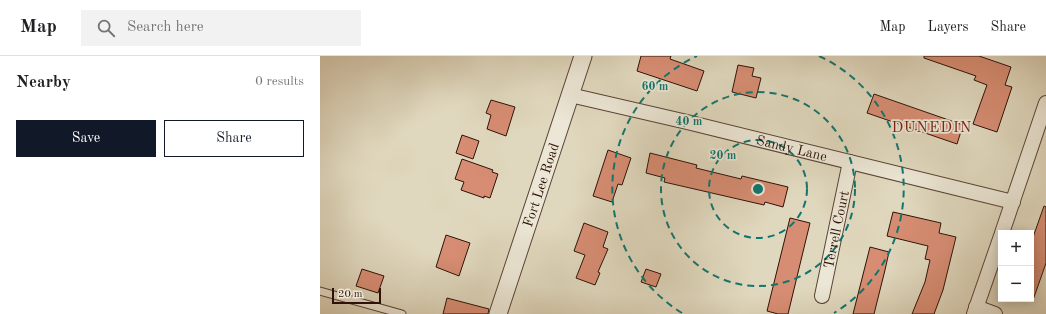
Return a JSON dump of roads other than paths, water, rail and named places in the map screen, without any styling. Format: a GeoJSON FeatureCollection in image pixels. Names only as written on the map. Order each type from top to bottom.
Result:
{"type":"FeatureCollection","features":[{"type":"Feature","properties":{"kind":"street","name":"Fort Lee Road"},"geometry":{"type":"LineString","coordinates":[[498,314],[584,56]]}},
{"type":"Feature","properties":{"kind":"street","name":"Sandy Lane"},"geometry":{"type":"LineString","coordinates":[[570,96],[687,122],[1013,202]]}},
{"type":"Feature","properties":{"kind":"street"},"geometry":{"type":"LineString","coordinates":[[1003,230],[1046,103]]}},
{"type":"Feature","properties":{"kind":"street","name":"Terrell Court"},"geometry":{"type":"LineString","coordinates":[[822,296],[850,162]]}},
{"type":"Feature","properties":{"kind":"street"},"geometry":{"type":"LineString","coordinates":[[995,314],[975,311],[998,245]]}},
{"type":"Feature","properties":{"kind":"lane"},"geometry":{"type":"LineString","coordinates":[[320,291],[402,314]]}},
{"type":"Feature","properties":{"kind":"district","name":"DUNEDIN"},"geometry":{"type":"Point","coordinates":[932,127]}}]}
